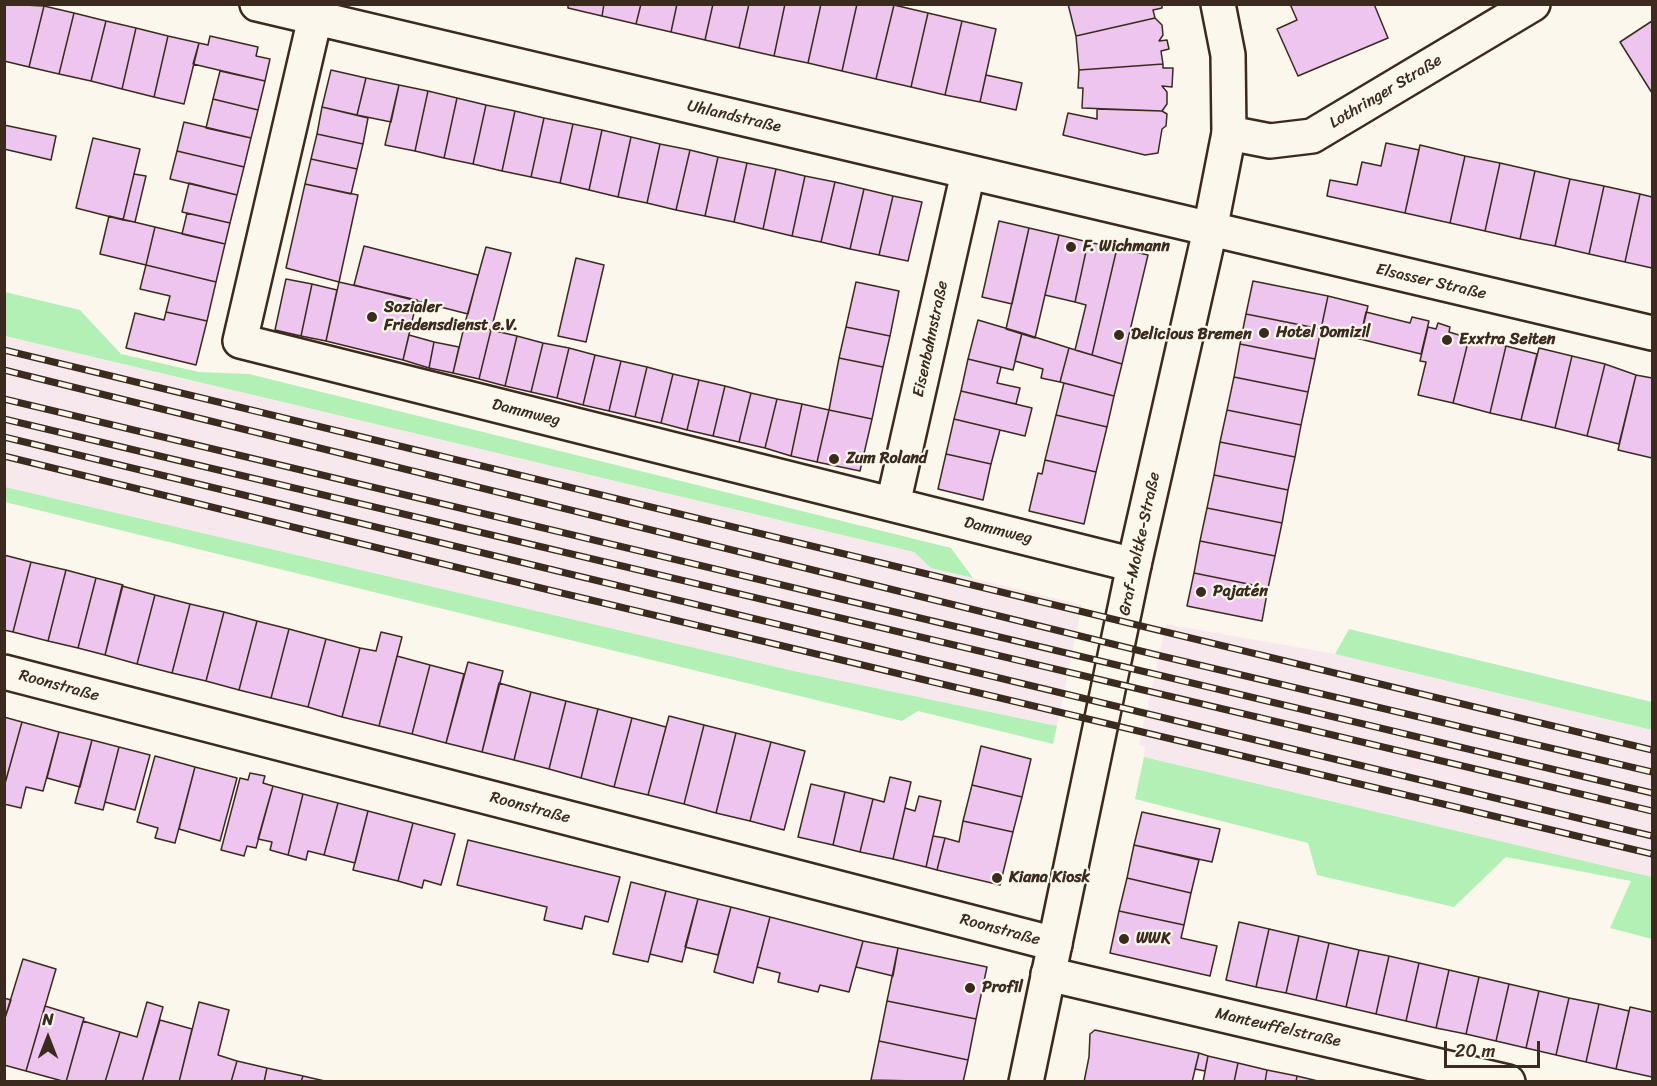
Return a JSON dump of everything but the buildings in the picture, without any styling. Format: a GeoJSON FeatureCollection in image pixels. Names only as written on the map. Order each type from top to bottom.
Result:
{"type":"FeatureCollection","features":[{"type":"Feature","properties":{"kind":"street","name":"Uhlandstraße"},"geometry":{"type":"LineString","coordinates":[[257,4],[1210,230]]}},
{"type":"Feature","properties":{"kind":"street","name":"Graf-Moltke-Straße"},"geometry":{"type":"LineString","coordinates":[[1026,1082],[1134,565],[1210,230],[1229,133],[1228,55],[1218,4]]}},
{"type":"Feature","properties":{"kind":"street","name":"Lothringer Straße"},"geometry":{"type":"LineString","coordinates":[[1229,133],[1270,141],[1312,136],[1533,4]]}},
{"type":"Feature","properties":{"kind":"street","name":"Dammweg"},"geometry":{"type":"LineString","coordinates":[[315,18],[240,342],[1134,565]]}},
{"type":"Feature","properties":{"kind":"street","name":"Eisenbahnstraße"},"geometry":{"type":"LineString","coordinates":[[893,504],[968,173]]}},
{"type":"Feature","properties":{"kind":"street","name":"Elsasser Straße"},"geometry":{"type":"LineString","coordinates":[[1210,230],[1653,333]]}},
{"type":"Feature","properties":{"kind":"street","name":"Roonstraße"},"geometry":{"type":"LineString","coordinates":[[4,672],[1052,959]]}},
{"type":"Feature","properties":{"kind":"street","name":"Manteuffelstraße"},"geometry":{"type":"LineString","coordinates":[[1052,959],[1508,1082]]}},
{"type":"Feature","properties":{"kind":"shaded area"},"geometry":{"type":"Polygon","coordinates":[[[4,336],[914,552],[931,568],[1082,605],[1057,726],[794,671],[5,487],[4,336]]]}},
{"type":"Feature","properties":{"kind":"shaded area"},"geometry":{"type":"Polygon","coordinates":[[[1166,624],[1335,654],[1652,730],[1652,877],[1144,757],[1145,747],[1139,745],[1166,624]]]}},
{"type":"Feature","properties":{"kind":"green space"},"geometry":{"type":"Polygon","coordinates":[[[5,292],[80,310],[121,354],[199,372],[249,374],[951,548],[973,578],[931,568],[914,552],[5,336],[5,292]]]}},
{"type":"Feature","properties":{"kind":"green space"},"geometry":{"type":"Polygon","coordinates":[[[5,487],[794,671],[1057,726],[1053,744],[918,711],[902,721],[5,502],[5,487]]]}},
{"type":"Feature","properties":{"kind":"green space"},"geometry":{"type":"Polygon","coordinates":[[[1349,629],[1652,702],[1652,730],[1335,654],[1349,629]]]}},
{"type":"Feature","properties":{"kind":"green space"},"geometry":{"type":"Polygon","coordinates":[[[1144,757],[1652,877],[1652,939],[1610,928],[1631,881],[1506,857],[1454,907],[1317,875],[1308,843],[1135,799],[1144,757]]]}},
{"type":"Feature","properties":{"kind":"railway"},"geometry":{"type":"LineString","coordinates":[[4,350],[1652,750]]}},
{"type":"Feature","properties":{"kind":"railway"},"geometry":{"type":"LineString","coordinates":[[4,370],[1161,656],[1652,772]]}},
{"type":"Feature","properties":{"kind":"railway"},"geometry":{"type":"LineString","coordinates":[[4,399],[1652,793]]}},
{"type":"Feature","properties":{"kind":"railway"},"geometry":{"type":"LineString","coordinates":[[4,419],[1652,811]]}},
{"type":"Feature","properties":{"kind":"railway"},"geometry":{"type":"LineString","coordinates":[[4,437],[1652,836]]}},
{"type":"Feature","properties":{"kind":"railway"},"geometry":{"type":"LineString","coordinates":[[4,456],[549,590],[1652,854]]}},
{"type":"Feature","properties":{"kind":"place","name":"F. Wichmann"},"geometry":{"type":"Point","coordinates":[1071,247]}},
{"type":"Feature","properties":{"kind":"place","name":"Sozialer Friedensdienst e.V."},"geometry":{"type":"Point","coordinates":[372,317]}},
{"type":"Feature","properties":{"kind":"place","name":"Hotel Domizil"},"geometry":{"type":"Point","coordinates":[1264,333]}},
{"type":"Feature","properties":{"kind":"place","name":"Delicious Bremen"},"geometry":{"type":"Point","coordinates":[1119,335]}},
{"type":"Feature","properties":{"kind":"place","name":"Exxtra Seiten"},"geometry":{"type":"Point","coordinates":[1447,340]}},
{"type":"Feature","properties":{"kind":"place","name":"Zum Roland"},"geometry":{"type":"Point","coordinates":[834,459]}},
{"type":"Feature","properties":{"kind":"place","name":"Pajatén"},"geometry":{"type":"Point","coordinates":[1201,592]}},
{"type":"Feature","properties":{"kind":"place","name":"Kiana Kiosk"},"geometry":{"type":"Point","coordinates":[997,878]}},
{"type":"Feature","properties":{"kind":"place","name":"WWK"},"geometry":{"type":"Point","coordinates":[1124,939]}},
{"type":"Feature","properties":{"kind":"place","name":"Profil"},"geometry":{"type":"Point","coordinates":[970,988]}}]}
